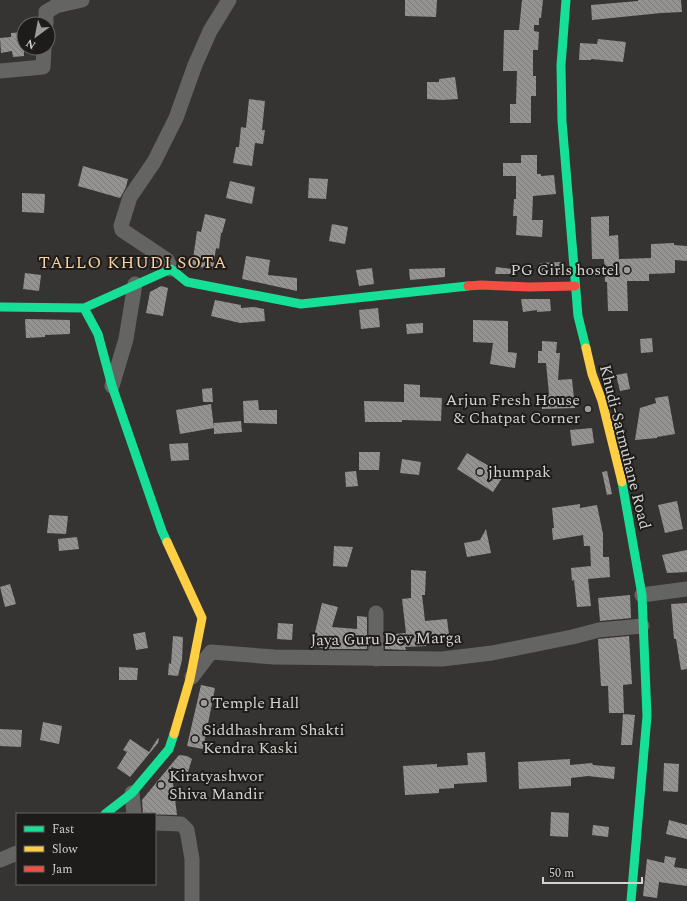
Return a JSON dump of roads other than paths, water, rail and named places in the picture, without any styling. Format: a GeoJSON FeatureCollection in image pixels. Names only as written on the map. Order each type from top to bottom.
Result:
{"type":"FeatureCollection","features":[{"type":"Feature","properties":{"kind":"street"},"geometry":{"type":"LineString","coordinates":[[46,16],[46,12],[56,6],[82,0]]}},
{"type":"Feature","properties":{"kind":"street"},"geometry":{"type":"LineString","coordinates":[[228,0],[210,31],[195,65],[176,118],[154,162],[130,197],[121,226],[122,230],[167,260],[171,269],[187,282],[301,304],[480,285],[529,288],[575,286]]}},
{"type":"Feature","properties":{"kind":"street","name":"Khudi-Satmuhane Road"},"geometry":{"type":"LineString","coordinates":[[566,0],[560,66],[562,120],[578,316],[592,374],[602,401],[625,495],[642,595],[642,626],[645,657],[647,716],[631,901]]}},
{"type":"Feature","properties":{"kind":"street"},"geometry":{"type":"LineString","coordinates":[[0,71],[43,67],[44,56]]}},
{"type":"Feature","properties":{"kind":"street"},"geometry":{"type":"LineString","coordinates":[[0,307],[84,308],[171,269]]}},
{"type":"Feature","properties":{"kind":"street"},"geometry":{"type":"LineString","coordinates":[[112,386],[126,339],[135,284]]}},
{"type":"Feature","properties":{"kind":"street"},"geometry":{"type":"LineString","coordinates":[[84,308],[98,334],[112,386],[162,531],[202,618],[190,679],[169,749],[132,793],[106,813]]}},
{"type":"Feature","properties":{"kind":"street"},"geometry":{"type":"LineString","coordinates":[[642,595],[687,589]]}},
{"type":"Feature","properties":{"kind":"street"},"geometry":{"type":"LineString","coordinates":[[376,613],[376,659]]}},
{"type":"Feature","properties":{"kind":"street","name":"Jaya Guru Dev Marga"},"geometry":{"type":"LineString","coordinates":[[211,652],[274,658],[442,659],[485,654],[572,637],[599,630],[642,626]]}},
{"type":"Feature","properties":{"kind":"street"},"geometry":{"type":"LineString","coordinates":[[190,679],[211,652],[199,632]]}},
{"type":"Feature","properties":{"kind":"street"},"geometry":{"type":"LineString","coordinates":[[132,793],[134,813]]}},
{"type":"Feature","properties":{"kind":"street"},"geometry":{"type":"LineString","coordinates":[[156,823],[181,824],[187,830],[192,859],[192,901]]}},
{"type":"Feature","properties":{"kind":"street"},"geometry":{"type":"LineString","coordinates":[[0,860],[16,853]]}},
{"type":"Feature","properties":{"kind":"place","name":"PG Girls hostel"},"geometry":{"type":"Point","coordinates":[627,270]}},
{"type":"Feature","properties":{"kind":"place","name":"Arjun Fresh House & Chatpat Corner"},"geometry":{"type":"Point","coordinates":[588,409]}},
{"type":"Feature","properties":{"kind":"place","name":"jhumpak"},"geometry":{"type":"Point","coordinates":[480,472]}},
{"type":"Feature","properties":{"kind":"place","name":"Temple Hall"},"geometry":{"type":"Point","coordinates":[204,703]}},
{"type":"Feature","properties":{"kind":"place","name":"Siddhashram Shakti Kendra Kaski"},"geometry":{"type":"Point","coordinates":[195,739]}},
{"type":"Feature","properties":{"kind":"place","name":"Kiratyashwor Shiva Mandir"},"geometry":{"type":"Point","coordinates":[161,785]}},
{"type":"Feature","properties":{"kind":"district","name":"TALLO KHUDI SOTA"},"geometry":{"type":"Point","coordinates":[133,263]}}]}
